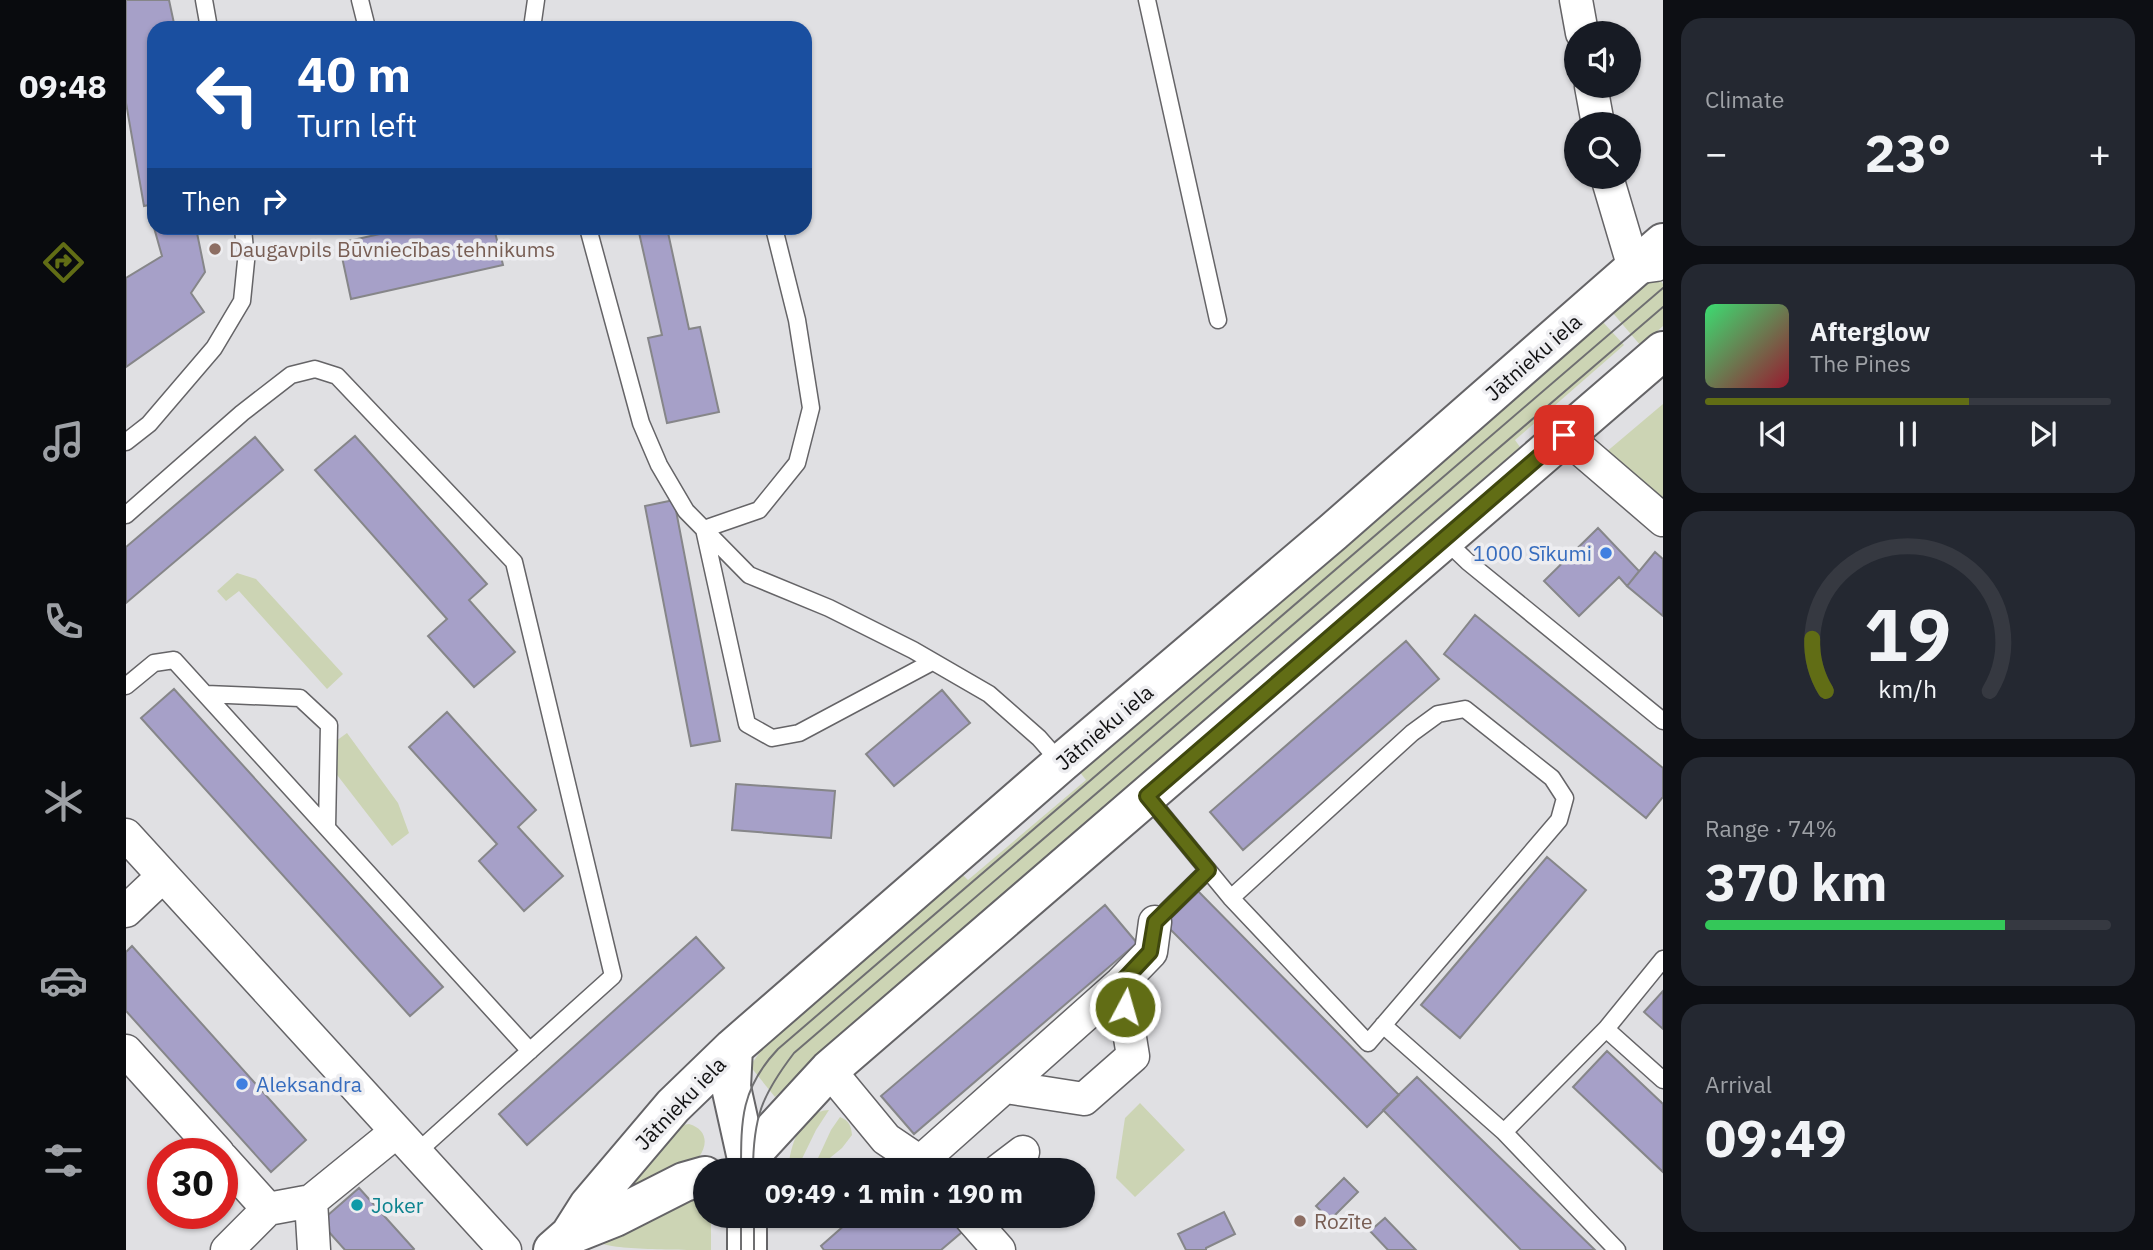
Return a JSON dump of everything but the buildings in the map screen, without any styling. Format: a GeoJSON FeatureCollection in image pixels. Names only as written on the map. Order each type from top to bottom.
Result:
{"type":"FeatureCollection","features":[{"type":"Feature","properties":{"kind":"street"},"geometry":{"type":"LineString","coordinates":[[1576,0],[1580,21]]}},
{"type":"Feature","properties":{"kind":"street"},"geometry":{"type":"LineString","coordinates":[[1613,189],[1648,266]]}},
{"type":"Feature","properties":{"kind":"street","name":"Jātnieku iela"},"geometry":{"type":"LineString","coordinates":[[562,1243],[589,1205],[673,1106],[733,1048],[1061,763],[1648,266],[1663,243]]}},
{"type":"Feature","properties":{"kind":"street"},"geometry":{"type":"LineString","coordinates":[[752,1158],[829,1070],[1663,351]]}},
{"type":"Feature","properties":{"kind":"street"},"geometry":{"type":"LineString","coordinates":[[1564,435],[1663,520]]}},
{"type":"Feature","properties":{"kind":"street"},"geometry":{"type":"LineString","coordinates":[[126,835],[505,1250]]}},
{"type":"Feature","properties":{"kind":"street"},"geometry":{"type":"LineString","coordinates":[[126,911],[163,876]]}},
{"type":"Feature","properties":{"kind":"street"},"geometry":{"type":"LineString","coordinates":[[932,1158],[1121,983],[1150,952],[1155,922]]}},
{"type":"Feature","properties":{"kind":"street"},"geometry":{"type":"LineString","coordinates":[[1006,1087],[1084,1099],[1133,1056],[1121,983]]}},
{"type":"Feature","properties":{"kind":"street"},"geometry":{"type":"LineString","coordinates":[[733,1048],[731,1087],[743,1158]]}},
{"type":"Feature","properties":{"kind":"street"},"geometry":{"type":"LineString","coordinates":[[126,1051],[204,1138]]}},
{"type":"Feature","properties":{"kind":"street"},"geometry":{"type":"LineString","coordinates":[[829,1070],[886,1139],[913,1158]]}},
{"type":"Feature","properties":{"kind":"street"},"geometry":{"type":"LineString","coordinates":[[227,1250],[268,1209],[311,1201],[406,1143]]}},
{"type":"Feature","properties":{"kind":"street"},"geometry":{"type":"LineString","coordinates":[[1015,1158],[1023,1152]]}},
{"type":"Feature","properties":{"kind":"street"},"geometry":{"type":"LineString","coordinates":[[238,1176],[268,1209]]}},
{"type":"Feature","properties":{"kind":"street","name":"Jātnieku iela"},"geometry":{"type":"LineString","coordinates":[[562,1243],[693,1180]]}},
{"type":"Feature","properties":{"kind":"street"},"geometry":{"type":"LineString","coordinates":[[311,1201],[314,1250]]}},
{"type":"Feature","properties":{"kind":"street"},"geometry":{"type":"LineString","coordinates":[[747,1228],[747,1250]]}},
{"type":"Feature","properties":{"kind":"lane"},"geometry":{"type":"LineString","coordinates":[[204,0],[208,21]]}},
{"type":"Feature","properties":{"kind":"lane"},"geometry":{"type":"LineString","coordinates":[[360,0],[365,21]]}},
{"type":"Feature","properties":{"kind":"lane"},"geometry":{"type":"LineString","coordinates":[[533,21],[536,0]]}},
{"type":"Feature","properties":{"kind":"lane"},"geometry":{"type":"LineString","coordinates":[[1147,0],[1218,320]]}},
{"type":"Feature","properties":{"kind":"lane"},"geometry":{"type":"LineString","coordinates":[[126,442],[149,424],[214,348],[243,300],[246,261],[244,235]]}},
{"type":"Feature","properties":{"kind":"lane"},"geometry":{"type":"LineString","coordinates":[[590,235],[641,423],[686,511],[749,575],[829,608],[989,694],[1038,738],[1061,763]]}},
{"type":"Feature","properties":{"kind":"lane"},"geometry":{"type":"LineString","coordinates":[[704,529],[759,510],[797,463],[811,408],[797,320],[777,235]]}},
{"type":"Feature","properties":{"kind":"lane"},"geometry":{"type":"LineString","coordinates":[[126,515],[242,413],[291,375],[315,369],[337,376],[514,562],[613,976],[530,1051],[406,1143]]}},
{"type":"Feature","properties":{"kind":"lane"},"geometry":{"type":"LineString","coordinates":[[704,529],[747,724],[772,738],[799,733],[932,662]]}},
{"type":"Feature","properties":{"kind":"lane"},"geometry":{"type":"LineString","coordinates":[[1445,540],[1468,562],[1663,721]]}},
{"type":"Feature","properties":{"kind":"lane"},"geometry":{"type":"LineString","coordinates":[[126,686],[154,663],[174,660],[530,1051]]}},
{"type":"Feature","properties":{"kind":"lane"},"geometry":{"type":"LineString","coordinates":[[205,694],[300,698],[330,725],[327,828]]}},
{"type":"Feature","properties":{"kind":"lane"},"geometry":{"type":"LineString","coordinates":[[1147,796],[1231,898],[1368,1043],[1559,820],[1565,798],[1552,778],[1465,709],[1438,714],[1412,733],[1231,898]]}},
{"type":"Feature","properties":{"kind":"lane"},"geometry":{"type":"LineString","coordinates":[[1155,922],[1208,870]]}},
{"type":"Feature","properties":{"kind":"lane"},"geometry":{"type":"LineString","coordinates":[[1504,1132],[1606,1029],[1663,959]]}},
{"type":"Feature","properties":{"kind":"lane"},"geometry":{"type":"LineString","coordinates":[[1383,1025],[1504,1132],[1616,1250]]}},
{"type":"Feature","properties":{"kind":"lane"},"geometry":{"type":"LineString","coordinates":[[1606,1029],[1663,1080]]}},
{"type":"Feature","properties":{"kind":"green space"},"geometry":{"type":"Polygon","coordinates":[[[1652,277],[1658,277],[1663,284],[1663,326],[1641,346],[1612,312],[1652,277]]]}},
{"type":"Feature","properties":{"kind":"green space"},"geometry":{"type":"Polygon","coordinates":[[[1602,321],[1624,345],[1515,440],[1520,447],[836,1039],[775,1097],[750,1066],[770,1038],[961,873],[968,880],[1086,780],[1079,771],[1602,321]]]}},
{"type":"Feature","properties":{"kind":"green space"},"geometry":{"type":"Polygon","coordinates":[[[1663,404],[1663,510],[1605,453],[1663,404]]]}},
{"type":"Feature","properties":{"kind":"green space"},"geometry":{"type":"Polygon","coordinates":[[[237,573],[256,579],[343,674],[327,689],[239,591],[226,601],[217,591],[237,573]]]}},
{"type":"Feature","properties":{"kind":"green space"},"geometry":{"type":"Polygon","coordinates":[[[347,733],[398,803],[409,833],[392,846],[334,771],[336,741],[347,733]]]}},
{"type":"Feature","properties":{"kind":"green space"},"geometry":{"type":"Polygon","coordinates":[[[1140,1103],[1185,1150],[1135,1197],[1116,1178],[1125,1118],[1140,1103]]]}},
{"type":"Feature","properties":{"kind":"green space"},"geometry":{"type":"Polygon","coordinates":[[[829,1110],[802,1158],[790,1158],[798,1132],[811,1116],[829,1110]]]}},
{"type":"Feature","properties":{"kind":"green space"},"geometry":{"type":"Polygon","coordinates":[[[840,1117],[849,1124],[852,1135],[830,1158],[818,1158],[840,1117]]]}},
{"type":"Feature","properties":{"kind":"green space"},"geometry":{"type":"Polygon","coordinates":[[[682,1125],[695,1126],[702,1133],[705,1142],[699,1157],[643,1186],[633,1185],[633,1180],[682,1125]]]}},
{"type":"Feature","properties":{"kind":"green space"},"geometry":{"type":"Polygon","coordinates":[[[691,1198],[693,1228],[711,1228],[711,1250],[635,1248],[601,1243],[691,1198]]]}},
{"type":"Feature","properties":{"kind":"tram line"},"geometry":{"type":"LineString","coordinates":[[741,1158],[743,1120],[750,1091],[766,1063],[778,1049],[1663,288]]}},
{"type":"Feature","properties":{"kind":"tram line"},"geometry":{"type":"LineString","coordinates":[[753,1158],[762,1107],[774,1082],[794,1053],[1663,307]]}},
{"type":"Feature","properties":{"kind":"tram line"},"geometry":{"type":"LineString","coordinates":[[741,1228],[741,1250]]}},
{"type":"Feature","properties":{"kind":"tram line"},"geometry":{"type":"LineString","coordinates":[[754,1228],[754,1250]]}},
{"type":"Feature","properties":{"kind":"place","name":"Daugavpils Būvniecības tehnikums"},"geometry":{"type":"Point","coordinates":[215,249]}},
{"type":"Feature","properties":{"kind":"place","name":"1000 Sīkumi"},"geometry":{"type":"Point","coordinates":[1606,553]}},
{"type":"Feature","properties":{"kind":"place","name":"Aleksandra"},"geometry":{"type":"Point","coordinates":[242,1084]}},
{"type":"Feature","properties":{"kind":"place","name":"Joker"},"geometry":{"type":"Point","coordinates":[357,1205]}},
{"type":"Feature","properties":{"kind":"place","name":"Rozīte"},"geometry":{"type":"Point","coordinates":[1300,1221]}},
{"type":"Feature","properties":{"kind":"route"},"geometry":{"type":"LineString","coordinates":[[1125,1007],[1121,983],[1150,952],[1155,922],[1208,870],[1147,796],[1564,435]]}}]}
